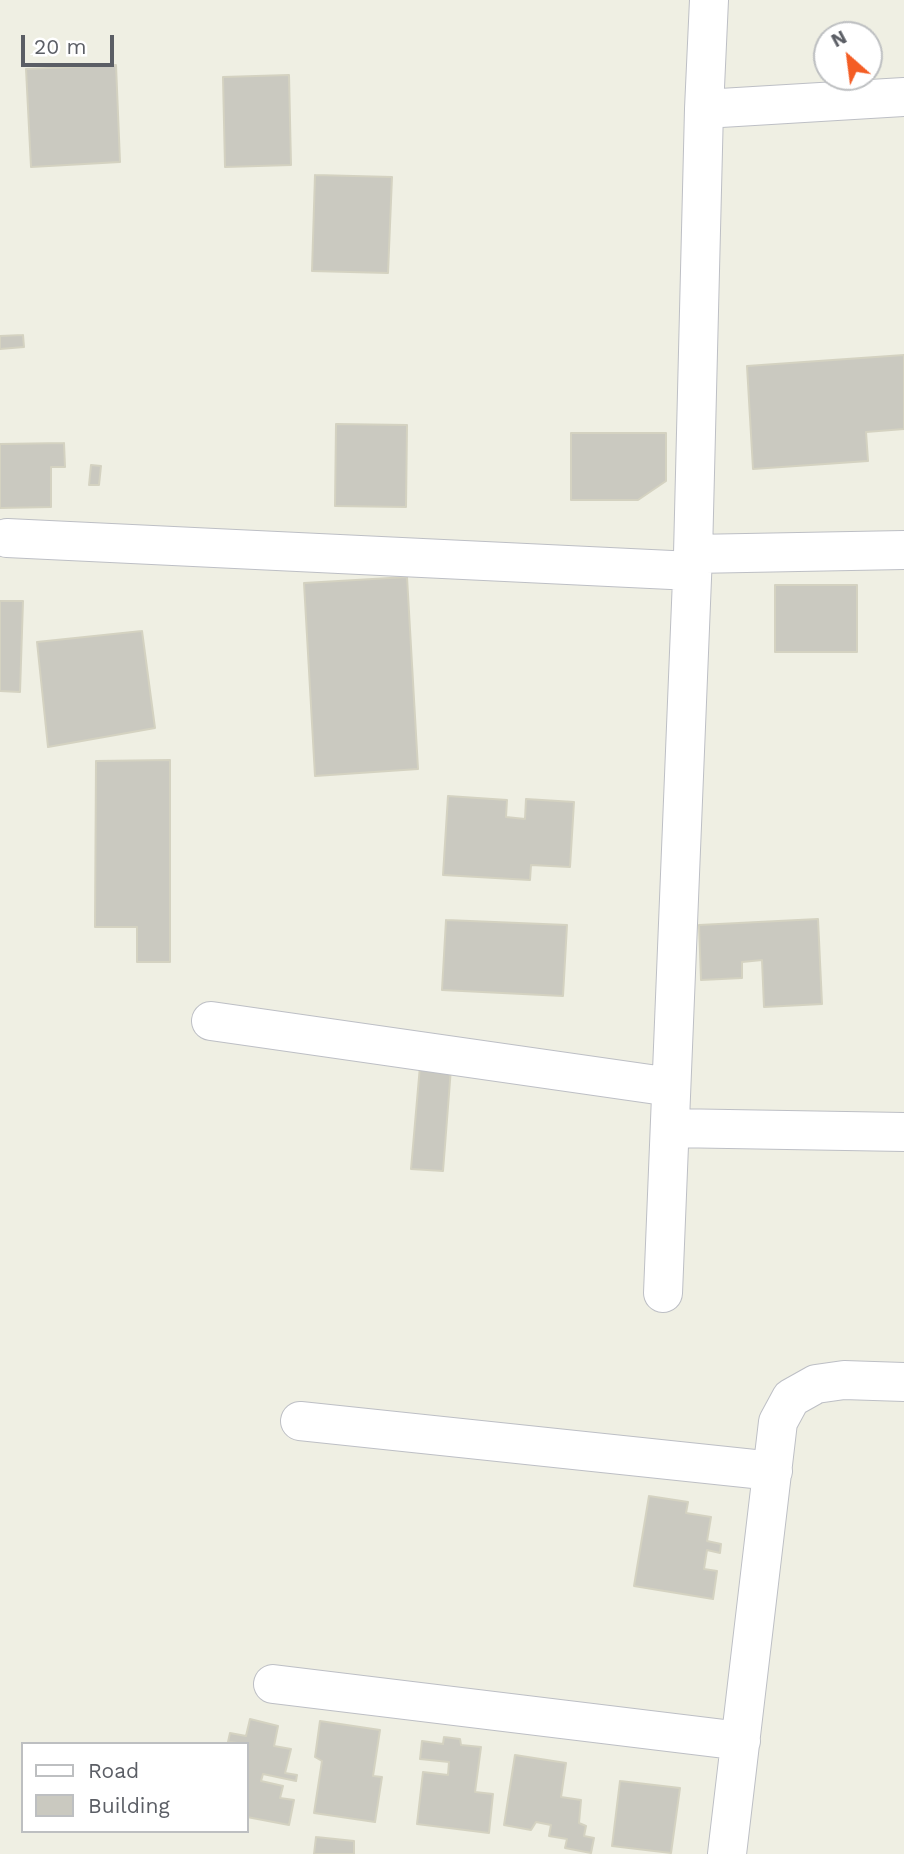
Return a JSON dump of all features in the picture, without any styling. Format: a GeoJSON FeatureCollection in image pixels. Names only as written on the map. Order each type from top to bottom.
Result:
{"type":"FeatureCollection","features":[{"type":"Feature","properties":{"kind":"street"},"geometry":{"type":"LineString","coordinates":[[663,1293],[692,562],[709,0]]}},
{"type":"Feature","properties":{"kind":"street"},"geometry":{"type":"LineString","coordinates":[[704,108],[904,97]]}},
{"type":"Feature","properties":{"kind":"street"},"geometry":{"type":"LineString","coordinates":[[7,538],[692,562],[904,550]]}},
{"type":"Feature","properties":{"kind":"street"},"geometry":{"type":"LineString","coordinates":[[211,1021],[671,1087]]}},
{"type":"Feature","properties":{"kind":"street"},"geometry":{"type":"LineString","coordinates":[[670,1128],[904,1132]]}},
{"type":"Feature","properties":{"kind":"street"},"geometry":{"type":"LineString","coordinates":[[727,1854],[778,1422],[791,1398],[816,1384],[844,1380],[904,1382]]}},
{"type":"Feature","properties":{"kind":"street"},"geometry":{"type":"LineString","coordinates":[[300,1421],[773,1471]]}},
{"type":"Feature","properties":{"kind":"street"},"geometry":{"type":"LineString","coordinates":[[273,1684],[740,1741]]}},
{"type":"Feature","properties":{"kind":"building"},"geometry":{"type":"Polygon","coordinates":[[[116,65],[120,162],[31,167],[26,69],[116,65]]]}},
{"type":"Feature","properties":{"kind":"building"},"geometry":{"type":"Polygon","coordinates":[[[289,75],[291,165],[225,167],[223,77],[289,75]]]}},
{"type":"Feature","properties":{"kind":"building"},"geometry":{"type":"Polygon","coordinates":[[[315,175],[392,177],[388,273],[312,271],[315,175]]]}},
{"type":"Feature","properties":{"kind":"building"},"geometry":{"type":"Polygon","coordinates":[[[23,335],[24,347],[0,349],[0,336],[23,335]]]}},
{"type":"Feature","properties":{"kind":"building"},"geometry":{"type":"Polygon","coordinates":[[[904,355],[904,429],[866,432],[868,461],[753,469],[747,366],[904,355]]]}},
{"type":"Feature","properties":{"kind":"building"},"geometry":{"type":"Polygon","coordinates":[[[336,424],[407,425],[406,507],[335,506],[336,424]]]}},
{"type":"Feature","properties":{"kind":"building"},"geometry":{"type":"Polygon","coordinates":[[[571,433],[666,433],[666,481],[638,500],[571,500],[571,433]]]}},
{"type":"Feature","properties":{"kind":"building"},"geometry":{"type":"Polygon","coordinates":[[[64,443],[65,467],[51,467],[51,507],[0,508],[0,444],[64,443]]]}},
{"type":"Feature","properties":{"kind":"building"},"geometry":{"type":"Polygon","coordinates":[[[91,465],[101,466],[99,485],[89,485],[91,465]]]}},
{"type":"Feature","properties":{"kind":"building"},"geometry":{"type":"Polygon","coordinates":[[[407,577],[418,769],[315,776],[304,583],[407,577]]]}},
{"type":"Feature","properties":{"kind":"building"},"geometry":{"type":"Polygon","coordinates":[[[775,585],[857,585],[857,652],[775,652],[775,585]]]}},
{"type":"Feature","properties":{"kind":"building"},"geometry":{"type":"Polygon","coordinates":[[[0,601],[23,601],[20,692],[0,691],[0,601]]]}},
{"type":"Feature","properties":{"kind":"building"},"geometry":{"type":"Polygon","coordinates":[[[142,631],[155,728],[48,747],[37,642],[142,631]]]}},
{"type":"Feature","properties":{"kind":"building"},"geometry":{"type":"Polygon","coordinates":[[[170,760],[170,962],[137,962],[137,927],[95,927],[96,761],[170,760]]]}},
{"type":"Feature","properties":{"kind":"building"},"geometry":{"type":"Polygon","coordinates":[[[448,796],[507,800],[506,817],[525,819],[526,799],[574,802],[570,867],[531,865],[530,880],[443,875],[448,796]]]}},
{"type":"Feature","properties":{"kind":"building"},"geometry":{"type":"Polygon","coordinates":[[[818,919],[822,1004],[764,1007],[762,960],[742,962],[742,978],[701,980],[699,925],[818,919]]]}},
{"type":"Feature","properties":{"kind":"building"},"geometry":{"type":"Polygon","coordinates":[[[446,920],[567,925],[563,996],[442,990],[446,920]]]}},
{"type":"Feature","properties":{"kind":"building"},"geometry":{"type":"Polygon","coordinates":[[[420,1066],[451,1068],[443,1171],[411,1169],[420,1066]]]}},
{"type":"Feature","properties":{"kind":"building"},"geometry":{"type":"Polygon","coordinates":[[[649,1496],[688,1502],[686,1513],[711,1517],[707,1541],[721,1544],[720,1553],[707,1550],[704,1569],[717,1571],[713,1599],[634,1586],[649,1496]]]}},
{"type":"Feature","properties":{"kind":"building"},"geometry":{"type":"Polygon","coordinates":[[[250,1719],[278,1726],[274,1746],[291,1749],[285,1773],[297,1775],[296,1781],[263,1774],[261,1781],[283,1786],[280,1798],[294,1800],[289,1825],[248,1817],[248,1742],[228,1742],[230,1733],[246,1736],[250,1719]]]}},
{"type":"Feature","properties":{"kind":"building"},"geometry":{"type":"Polygon","coordinates":[[[320,1721],[380,1730],[373,1776],[382,1777],[375,1822],[314,1813],[322,1761],[315,1757],[320,1721]]]}},
{"type":"Feature","properties":{"kind":"building"},"geometry":{"type":"Polygon","coordinates":[[[444,1737],[460,1739],[461,1745],[481,1747],[475,1792],[493,1794],[489,1833],[417,1824],[423,1772],[448,1775],[449,1762],[420,1759],[422,1741],[443,1744],[444,1737]]]}},
{"type":"Feature","properties":{"kind":"building"},"geometry":{"type":"Polygon","coordinates":[[[515,1755],[566,1763],[561,1797],[581,1800],[579,1823],[586,1826],[584,1836],[594,1838],[591,1853],[565,1848],[567,1839],[549,1836],[551,1825],[536,1822],[531,1830],[504,1825],[515,1755]]]}},
{"type":"Feature","properties":{"kind":"building"},"geometry":{"type":"Polygon","coordinates":[[[620,1781],[680,1788],[671,1853],[612,1846],[620,1781]]]}},
{"type":"Feature","properties":{"kind":"building"},"geometry":{"type":"Polygon","coordinates":[[[316,1837],[354,1841],[354,1854],[314,1854],[316,1837]]]}}]}
